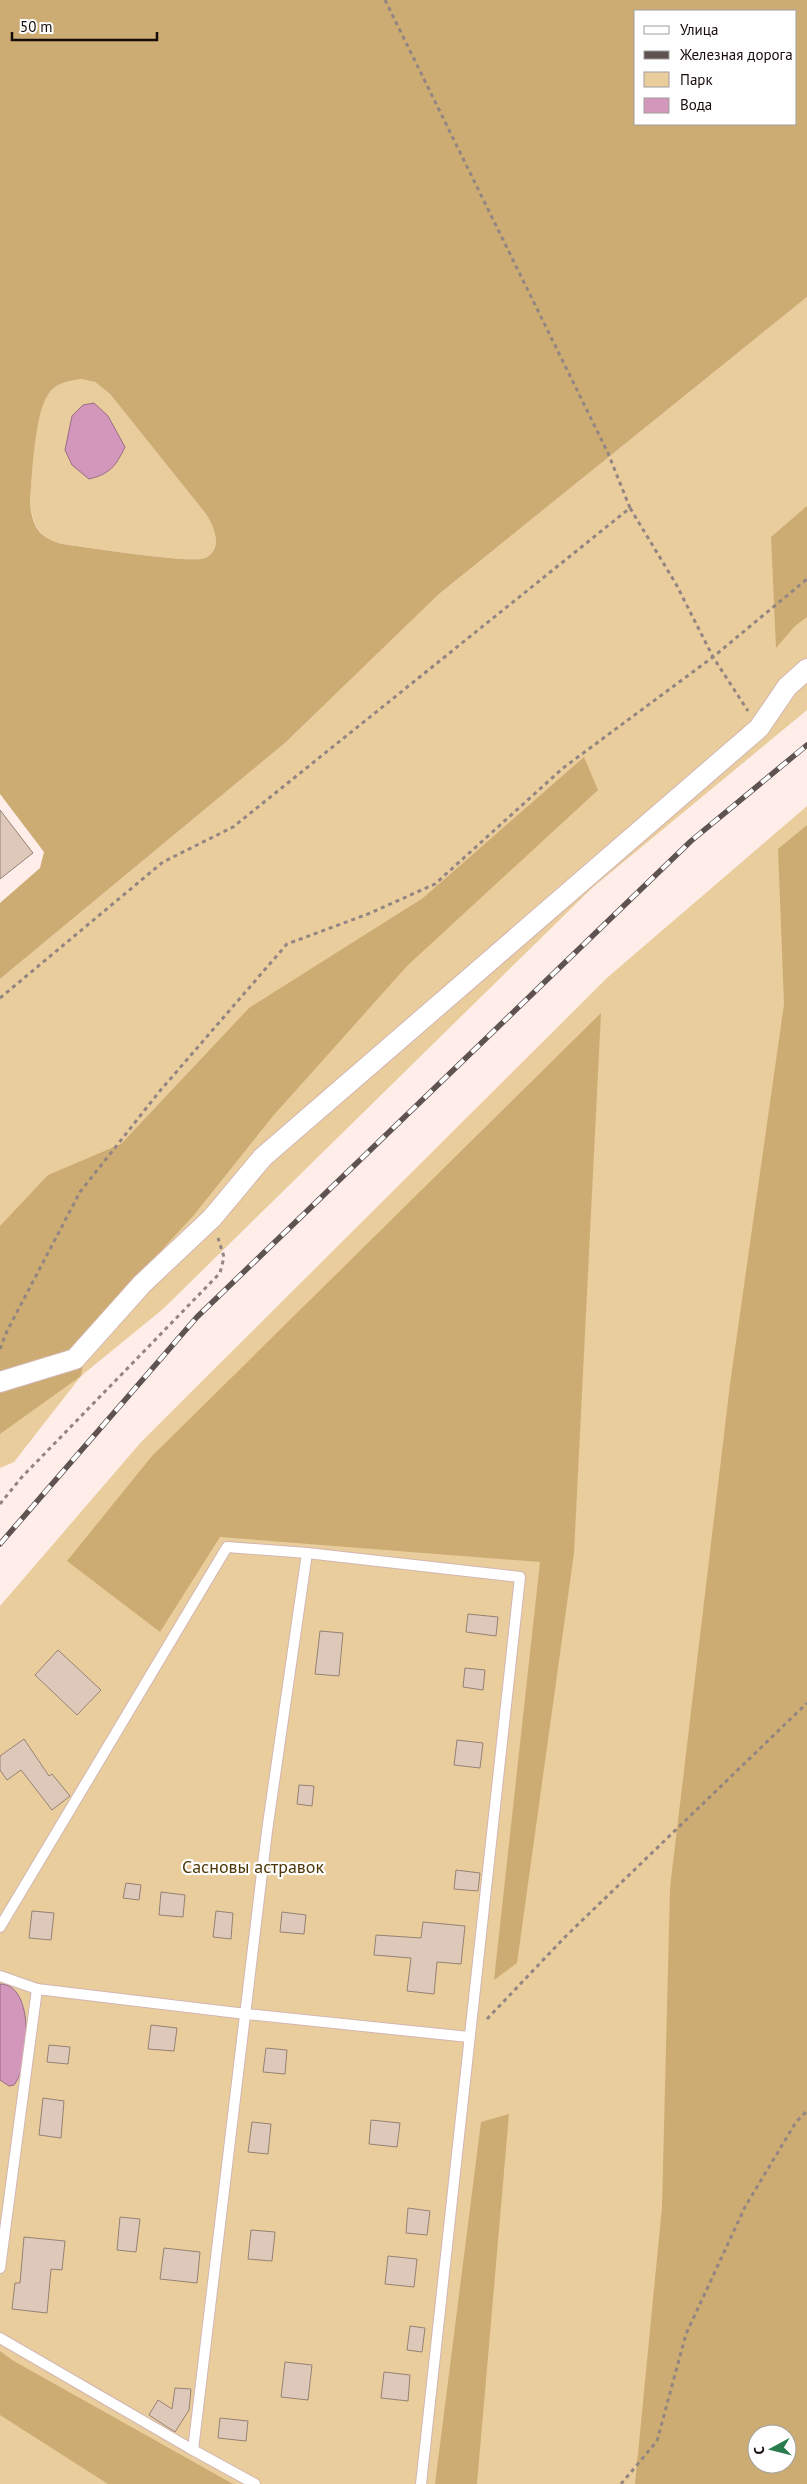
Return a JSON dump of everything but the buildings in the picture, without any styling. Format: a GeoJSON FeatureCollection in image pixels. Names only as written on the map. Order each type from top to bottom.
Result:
{"type":"FeatureCollection","features":[{"type":"Feature","properties":{"kind":"street"},"geometry":{"type":"LineString","coordinates":[[0,1382],[75,1359],[142,1284],[212,1218],[263,1157],[759,728],[787,687],[807,669]]}},
{"type":"Feature","properties":{"kind":"lane"},"geometry":{"type":"LineString","coordinates":[[0,1927],[227,1547],[308,1553],[520,1577],[421,2484]]}},
{"type":"Feature","properties":{"kind":"lane"},"geometry":{"type":"LineString","coordinates":[[193,2450],[267,1831],[308,1553]]}},
{"type":"Feature","properties":{"kind":"lane"},"geometry":{"type":"LineString","coordinates":[[0,1976],[37,1989],[246,2014],[469,2037]]}},
{"type":"Feature","properties":{"kind":"lane"},"geometry":{"type":"LineString","coordinates":[[0,2268],[37,1989]]}},
{"type":"Feature","properties":{"kind":"lane"},"geometry":{"type":"LineString","coordinates":[[0,2338],[255,2484]]}},
{"type":"Feature","properties":{"kind":"path"},"geometry":{"type":"LineString","coordinates":[[385,0],[608,453],[630,508],[676,584],[713,658],[759,728]]}},
{"type":"Feature","properties":{"kind":"path"},"geometry":{"type":"LineString","coordinates":[[0,998],[163,862],[233,827],[630,508]]}},
{"type":"Feature","properties":{"kind":"path"},"geometry":{"type":"LineString","coordinates":[[0,1349],[7,1331],[80,1192],[159,1092],[287,944],[368,914],[435,884],[563,768],[713,658],[807,580]]}},
{"type":"Feature","properties":{"kind":"path"},"geometry":{"type":"LineString","coordinates":[[0,1504],[21,1478],[220,1273],[224,1257],[212,1218]]}},
{"type":"Feature","properties":{"kind":"path"},"geometry":{"type":"LineString","coordinates":[[469,2037],[566,1936],[807,1703]]}},
{"type":"Feature","properties":{"kind":"path"},"geometry":{"type":"LineString","coordinates":[[621,2484],[657,2441],[686,2334],[745,2207],[796,2122],[807,2111]]}},
{"type":"Feature","properties":{"kind":"green space"},"geometry":{"type":"Polygon","coordinates":[[[807,297],[807,710],[592,888],[163,1309],[81,1376],[14,1462],[0,1468],[0,979],[285,743],[439,594],[807,297]]]}},
{"type":"Feature","properties":{"kind":"green space"},"geometry":{"type":"Polygon","coordinates":[[[81,379],[95,382],[110,394],[206,514],[216,538],[216,544],[211,554],[205,558],[180,559],[62,544],[43,535],[39,530],[33,519],[30,504],[34,445],[40,414],[44,401],[53,389],[64,382],[81,379]]]}},
{"type":"Feature","properties":{"kind":"green space","name":"Сасновы астравок"},"geometry":{"type":"Polygon","coordinates":[[[807,806],[807,2484],[0,2484],[0,1606],[142,1441],[608,977],[807,806]]]}},
{"type":"Feature","properties":{"kind":"shaded area"},"geometry":{"type":"Polygon","coordinates":[[[0,0],[807,0],[807,297],[439,594],[285,743],[0,979],[0,903],[40,868],[44,852],[0,794],[0,0]],[[81,379],[64,382],[50,392],[45,401],[37,429],[30,504],[33,519],[38,530],[48,538],[62,544],[180,559],[205,558],[211,554],[216,544],[212,525],[206,514],[110,394],[95,382],[81,379]]]}},
{"type":"Feature","properties":{"kind":"shaded area"},"geometry":{"type":"Polygon","coordinates":[[[807,506],[807,617],[795,626],[776,648],[771,537],[807,506]]]}},
{"type":"Feature","properties":{"kind":"shaded area"},"geometry":{"type":"Polygon","coordinates":[[[584,757],[598,790],[407,966],[273,1116],[194,1215],[89,1329],[81,1376],[0,1434],[0,1226],[48,1175],[121,1144],[249,1008],[423,898],[584,757]]]}},
{"type":"Feature","properties":{"kind":"shaded area"},"geometry":{"type":"Polygon","coordinates":[[[807,825],[807,2484],[635,2484],[662,2207],[670,1888],[730,1384],[784,1004],[778,849],[807,825]]]}},
{"type":"Feature","properties":{"kind":"shaded area"},"geometry":{"type":"Polygon","coordinates":[[[601,1013],[574,1553],[517,1963],[494,1980],[540,1562],[220,1537],[160,1632],[67,1561],[152,1456],[601,1013]]]}},
{"type":"Feature","properties":{"kind":"shaded area"},"geometry":{"type":"Polygon","coordinates":[[[509,2114],[477,2484],[435,2484],[481,2122],[509,2114]]]}},
{"type":"Feature","properties":{"kind":"shaded area"},"geometry":{"type":"Polygon","coordinates":[[[0,2351],[12,2360],[233,2484],[108,2484],[0,2415],[0,2351]]]}},
{"type":"Feature","properties":{"kind":"water"},"geometry":{"type":"Polygon","coordinates":[[[94,403],[108,416],[125,447],[112,468],[102,475],[89,479],[72,465],[65,450],[72,416],[83,405],[94,403]]]}},
{"type":"Feature","properties":{"kind":"water"},"geometry":{"type":"Polygon","coordinates":[[[0,1984],[12,1988],[19,1997],[24,2011],[26,2028],[23,2062],[14,2085],[9,2086],[0,2080],[0,1984]]]}},
{"type":"Feature","properties":{"kind":"railway"},"geometry":{"type":"LineString","coordinates":[[0,1544],[197,1317],[691,841],[807,745]]}}]}
